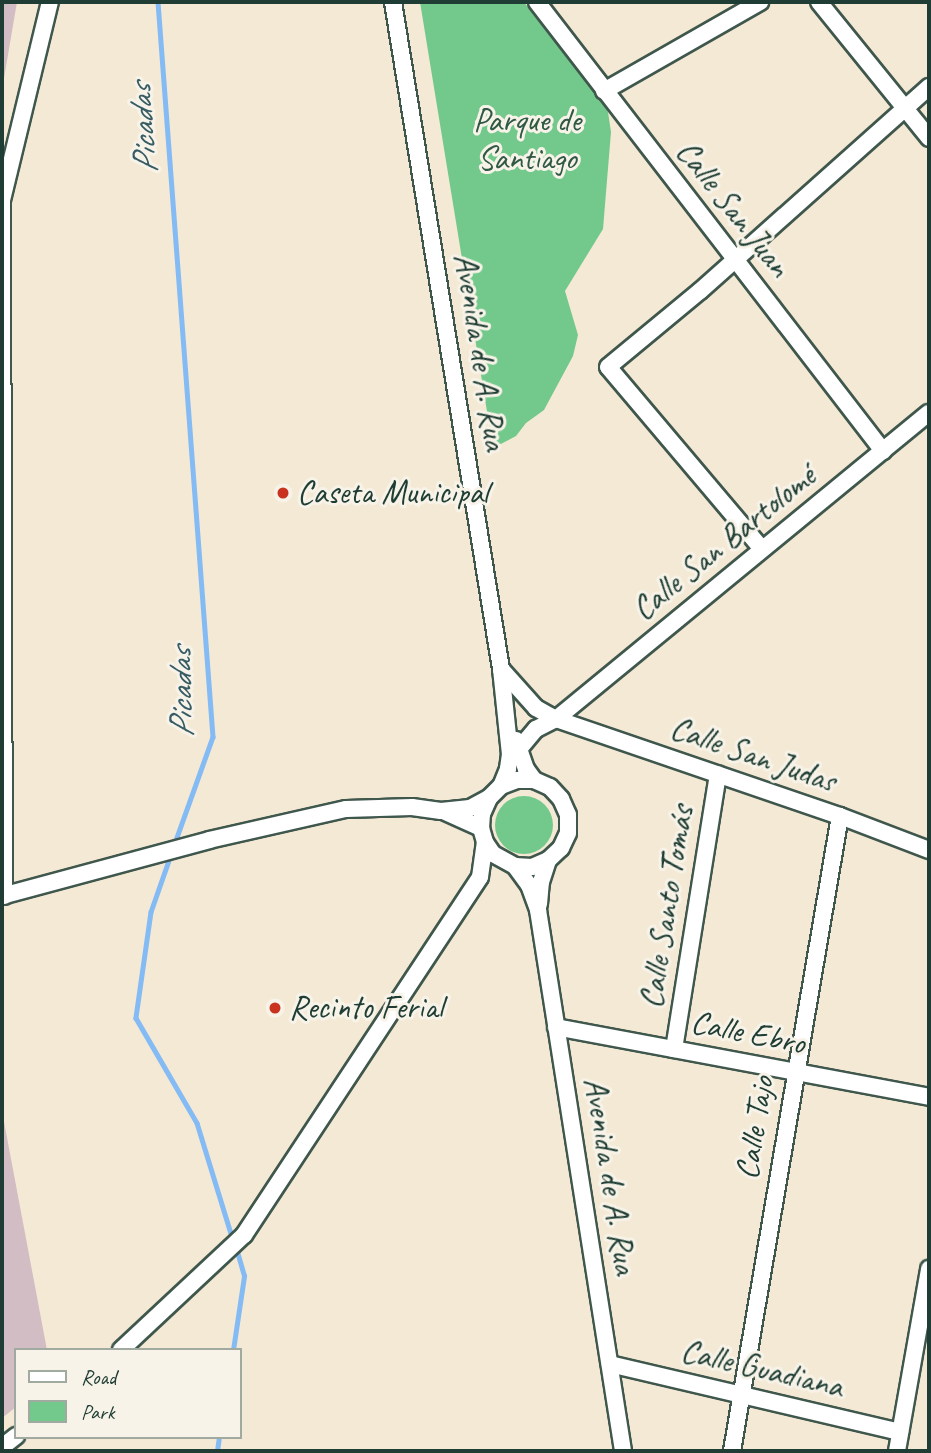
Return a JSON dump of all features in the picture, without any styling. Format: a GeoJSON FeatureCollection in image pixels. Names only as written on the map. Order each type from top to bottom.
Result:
{"type":"FeatureCollection","features":[{"type":"Feature","properties":{"kind":"street"},"geometry":{"type":"LineString","coordinates":[[50,2],[2,200],[3,896],[209,840],[346,809],[412,807],[441,811],[470,808],[489,798],[501,786],[517,780],[534,780],[555,793],[568,815],[568,833],[561,848],[548,860],[532,867],[511,864],[493,854],[483,835],[441,811]]}},
{"type":"Feature","properties":{"kind":"street","name":"Avenida de A. Rua"},"geometry":{"type":"LineString","coordinates":[[393,2],[507,712],[509,769],[501,786]]}},
{"type":"Feature","properties":{"kind":"street","name":"Calle San Juan"},"geometry":{"type":"LineString","coordinates":[[537,2],[883,451]]}},
{"type":"Feature","properties":{"kind":"street"},"geometry":{"type":"LineString","coordinates":[[604,92],[760,2]]}},
{"type":"Feature","properties":{"kind":"street"},"geometry":{"type":"LineString","coordinates":[[819,2],[929,138]]}},
{"type":"Feature","properties":{"kind":"street"},"geometry":{"type":"LineString","coordinates":[[762,549],[608,367],[735,260],[929,87]]}},
{"type":"Feature","properties":{"kind":"street","name":"Calle San Bartolomé"},"geometry":{"type":"LineString","coordinates":[[556,719],[929,413]]}},
{"type":"Feature","properties":{"kind":"street","name":"Calle San Judas"},"geometry":{"type":"LineString","coordinates":[[501,669],[536,708],[556,719],[840,816],[929,850]]}},
{"type":"Feature","properties":{"kind":"street"},"geometry":{"type":"LineString","coordinates":[[507,712],[536,708]]}},
{"type":"Feature","properties":{"kind":"street","name":"Avenida de A. Rua"},"geometry":{"type":"LineString","coordinates":[[507,712],[526,769],[534,780]]}},
{"type":"Feature","properties":{"kind":"street"},"geometry":{"type":"LineString","coordinates":[[519,749],[536,729],[556,719]]}},
{"type":"Feature","properties":{"kind":"street","name":"Calle Santo Tomás"},"geometry":{"type":"LineString","coordinates":[[674,1049],[718,774]]}},
{"type":"Feature","properties":{"kind":"street"},"geometry":{"type":"LineString","coordinates":[[123,1348],[244,1235],[480,877],[482,814],[489,798]]}},
{"type":"Feature","properties":{"kind":"street","name":"Calle Tajo"},"geometry":{"type":"LineString","coordinates":[[732,1451],[840,816]]}},
{"type":"Feature","properties":{"kind":"street","name":"Avenida de A. Rua"},"geometry":{"type":"LineString","coordinates":[[538,910],[541,882],[548,860]]}},
{"type":"Feature","properties":{"kind":"street"},"geometry":{"type":"LineString","coordinates":[[480,877],[511,864]]}},
{"type":"Feature","properties":{"kind":"street","name":"Avenida de A. Rua"},"geometry":{"type":"LineString","coordinates":[[511,864],[529,885],[538,910],[623,1451]]}},
{"type":"Feature","properties":{"kind":"street","name":"Calle Ebro"},"geometry":{"type":"LineString","coordinates":[[556,1027],[929,1097]]}},
{"type":"Feature","properties":{"kind":"street"},"geometry":{"type":"LineString","coordinates":[[897,1451],[929,1269]]}},
{"type":"Feature","properties":{"kind":"street","name":"Calle Guadiana"},"geometry":{"type":"LineString","coordinates":[[610,1364],[900,1432]]}},
{"type":"Feature","properties":{"kind":"shaded area"},"geometry":{"type":"Polygon","coordinates":[[[2,2],[17,2],[2,90],[2,2]]]}},
{"type":"Feature","properties":{"kind":"shaded area"},"geometry":{"type":"Polygon","coordinates":[[[2,1111],[47,1348],[14,1348],[14,1409],[2,1418],[2,1111]]]}},
{"type":"Feature","properties":{"kind":"green space","name":"Parque de Santiago"},"geometry":{"type":"Polygon","coordinates":[[[420,2],[524,2],[596,92],[608,112],[611,132],[603,229],[565,291],[578,335],[573,356],[544,410],[526,423],[516,436],[493,448],[420,2]]]}},
{"type":"Feature","properties":{"kind":"green space"},"geometry":{"type":"Polygon","coordinates":[[[518,796],[530,796],[545,804],[553,819],[553,831],[545,846],[530,854],[518,854],[503,846],[495,831],[495,819],[503,804],[518,796]]]}},
{"type":"Feature","properties":{"kind":"waterway","name":"Picadas"},"geometry":{"type":"LineString","coordinates":[[158,2],[213,737],[174,846]]}},
{"type":"Feature","properties":{"kind":"waterway","name":"Picadas"},"geometry":{"type":"LineString","coordinates":[[171,855],[151,912],[136,1018],[197,1123],[233,1240]]}},
{"type":"Feature","properties":{"kind":"waterway","name":"Picadas"},"geometry":{"type":"LineString","coordinates":[[233,1348],[244,1276],[236,1248]]}},
{"type":"Feature","properties":{"kind":"waterway","name":"Picadas"},"geometry":{"type":"LineString","coordinates":[[217,1451],[219,1439]]}},
{"type":"Feature","properties":{"kind":"place","name":"Caseta Municipal"},"geometry":{"type":"Point","coordinates":[283,493]}},
{"type":"Feature","properties":{"kind":"place","name":"Recinto Ferial"},"geometry":{"type":"Point","coordinates":[275,1008]}}]}
